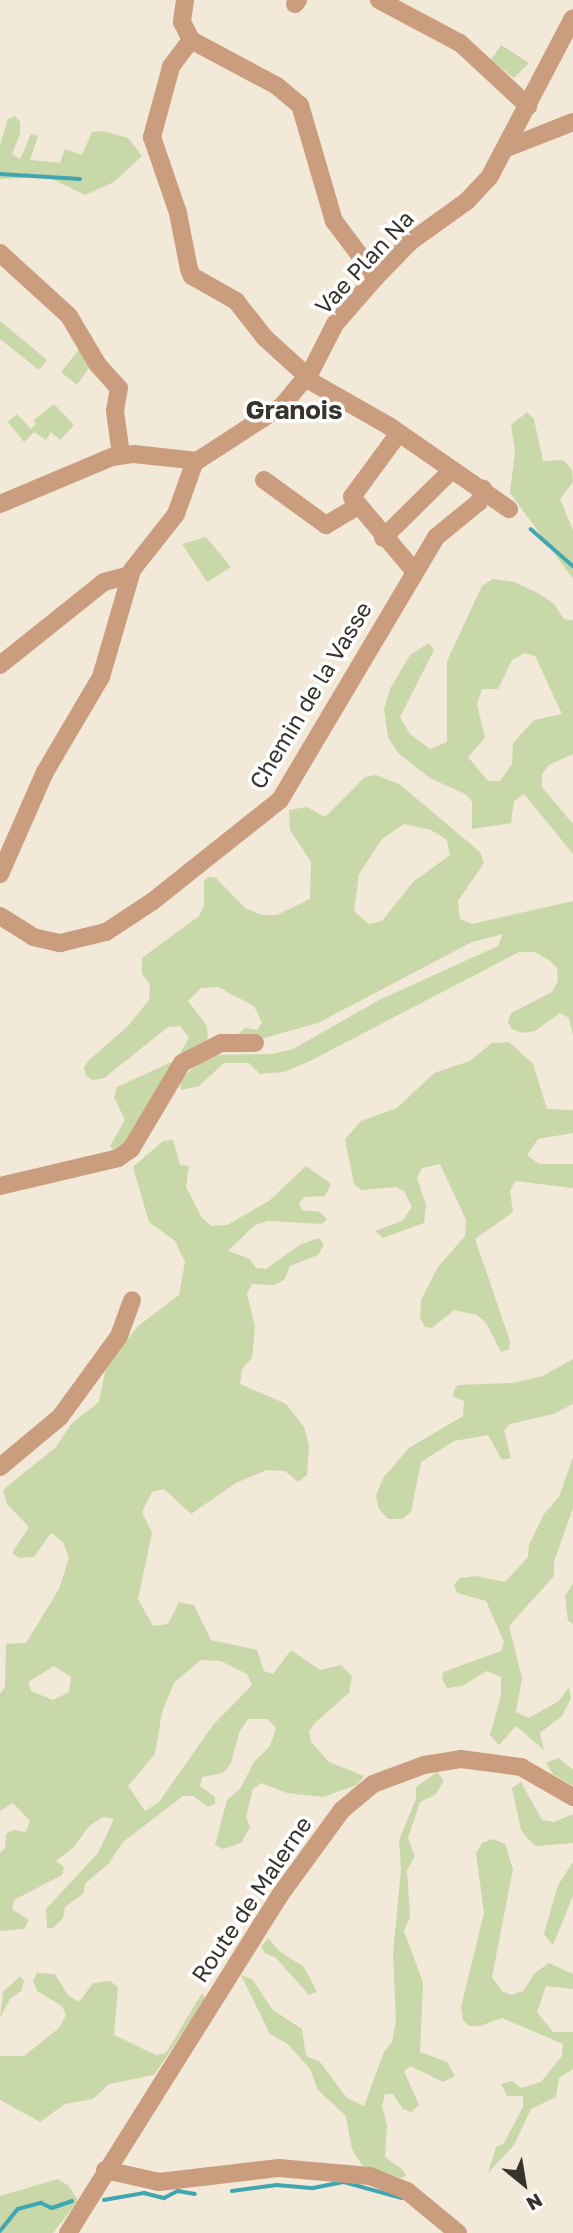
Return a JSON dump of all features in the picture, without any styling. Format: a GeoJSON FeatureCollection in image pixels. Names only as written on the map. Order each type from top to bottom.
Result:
{"type":"FeatureCollection","features":[{"type":"Feature","properties":{"kind":"street"},"geometry":{"type":"LineString","coordinates":[[185,0],[182,22],[191,40],[277,86],[300,105],[334,221],[376,277]]}},
{"type":"Feature","properties":{"kind":"street"},"geometry":{"type":"LineString","coordinates":[[379,0],[460,43],[528,106]]}},
{"type":"Feature","properties":{"kind":"street","name":"Vae Plan Na"},"geometry":{"type":"LineString","coordinates":[[195,461],[279,408],[306,377],[335,324],[376,277],[415,237],[478,191],[507,148],[573,18]]}},
{"type":"Feature","properties":{"kind":"street"},"geometry":{"type":"LineString","coordinates":[[191,40],[171,67],[152,137],[177,213],[192,276],[237,303],[265,338],[306,377],[399,433],[509,509]]}},
{"type":"Feature","properties":{"kind":"street"},"geometry":{"type":"LineString","coordinates":[[507,148],[573,122]]}},
{"type":"Feature","properties":{"kind":"street"},"geometry":{"type":"LineString","coordinates":[[0,253],[71,318],[98,365],[119,388],[115,411],[121,456]]}},
{"type":"Feature","properties":{"kind":"street"},"geometry":{"type":"LineString","coordinates":[[399,433],[354,494],[358,506],[383,538],[415,572]]}},
{"type":"Feature","properties":{"kind":"street"},"geometry":{"type":"LineString","coordinates":[[0,504],[121,456],[195,461],[176,514],[130,575],[101,677],[38,785],[0,874]]}},
{"type":"Feature","properties":{"kind":"street"},"geometry":{"type":"LineString","coordinates":[[383,538],[452,470]]}},
{"type":"Feature","properties":{"kind":"street"},"geometry":{"type":"LineString","coordinates":[[264,481],[326,526],[358,506]]}},
{"type":"Feature","properties":{"kind":"street","name":"Chemin de la Vasse"},"geometry":{"type":"LineString","coordinates":[[0,916],[33,937],[60,943],[84,940],[106,932],[153,901],[280,800],[436,537],[479,502],[483,489]]}},
{"type":"Feature","properties":{"kind":"street"},"geometry":{"type":"LineString","coordinates":[[0,665],[104,582],[130,575]]}},
{"type":"Feature","properties":{"kind":"street"},"geometry":{"type":"LineString","coordinates":[[0,1186],[118,1157],[131,1149],[182,1063],[221,1043],[255,1043]]}},
{"type":"Feature","properties":{"kind":"street"},"geometry":{"type":"LineString","coordinates":[[0,1467],[60,1417],[119,1336],[132,1300]]}},
{"type":"Feature","properties":{"kind":"street","name":"Route de Malerne"},"geometry":{"type":"LineString","coordinates":[[68,2233],[105,2170],[309,1851],[342,1810],[373,1784],[424,1765],[483,1758],[522,1767],[573,1797]]}},
{"type":"Feature","properties":{"kind":"street"},"geometry":{"type":"LineString","coordinates":[[105,2170],[159,2182],[279,2168],[370,2176],[417,2197],[458,2233]]}},
{"type":"Feature","properties":{"kind":"green space"},"geometry":{"type":"Polygon","coordinates":[[[501,45],[529,63],[514,78],[491,60],[501,45]]]}},
{"type":"Feature","properties":{"kind":"green space"},"geometry":{"type":"Polygon","coordinates":[[[15,116],[20,122],[20,134],[12,154],[20,159],[31,134],[38,136],[30,160],[60,163],[65,149],[82,155],[92,132],[103,131],[128,138],[142,156],[114,182],[85,195],[48,177],[0,179],[0,145],[8,119],[15,116]]]}},
{"type":"Feature","properties":{"kind":"green space"},"geometry":{"type":"Polygon","coordinates":[[[0,321],[47,360],[39,370],[0,339],[0,321]]]}},
{"type":"Feature","properties":{"kind":"green space"},"geometry":{"type":"Polygon","coordinates":[[[82,346],[93,362],[77,385],[61,372],[82,346]]]}},
{"type":"Feature","properties":{"kind":"green space"},"geometry":{"type":"Polygon","coordinates":[[[54,404],[74,425],[60,440],[51,432],[46,440],[34,432],[24,442],[8,422],[17,414],[31,429],[36,424],[34,420],[54,404]]]}},
{"type":"Feature","properties":{"kind":"green space"},"geometry":{"type":"Polygon","coordinates":[[[527,412],[534,419],[543,461],[563,460],[572,469],[573,482],[560,499],[573,530],[573,579],[510,493],[515,451],[511,425],[527,412]]]}},
{"type":"Feature","properties":{"kind":"green space"},"geometry":{"type":"Polygon","coordinates":[[[206,537],[231,567],[207,582],[182,544],[206,537]]]}},
{"type":"Feature","properties":{"kind":"green space"},"geometry":{"type":"Polygon","coordinates":[[[493,579],[514,582],[554,604],[564,619],[573,620],[573,754],[549,765],[542,774],[542,787],[573,824],[573,854],[524,794],[514,801],[511,823],[472,829],[472,802],[467,795],[430,778],[398,753],[388,737],[384,709],[390,689],[410,655],[429,643],[434,650],[400,717],[410,734],[430,749],[447,742],[447,661],[482,586],[493,579]],[[525,653],[512,660],[498,689],[482,689],[477,704],[485,738],[468,757],[488,781],[500,781],[512,764],[513,743],[534,720],[562,714],[535,656],[525,653]]]}},
{"type":"Feature","properties":{"kind":"green space"},"geometry":{"type":"Polygon","coordinates":[[[376,775],[399,784],[480,852],[484,863],[458,901],[460,919],[472,924],[573,901],[573,1036],[569,1018],[560,1013],[535,1031],[523,1033],[512,1029],[508,1022],[511,1013],[552,992],[558,981],[557,968],[549,960],[535,952],[519,952],[284,1072],[260,1074],[249,1063],[224,1063],[199,1086],[181,1090],[180,1080],[207,1055],[272,1054],[293,1049],[381,999],[498,946],[503,934],[472,942],[318,1023],[257,1040],[237,1035],[245,1028],[257,1030],[262,1023],[254,1006],[218,987],[201,988],[188,1001],[207,1026],[208,1038],[124,1144],[113,1150],[110,1146],[125,1120],[114,1097],[117,1087],[176,1060],[189,1038],[180,1026],[168,1027],[104,1078],[93,1080],[86,1076],[84,1068],[88,1061],[128,1026],[149,1000],[150,984],[142,974],[142,958],[199,916],[204,905],[204,881],[208,877],[216,878],[245,908],[262,915],[277,915],[310,899],[311,862],[290,830],[289,810],[307,807],[325,817],[365,777],[376,775]],[[404,824],[382,839],[359,874],[354,911],[369,924],[382,921],[413,882],[450,855],[447,840],[431,830],[404,824]]]}},
{"type":"Feature","properties":{"kind":"green space"},"geometry":{"type":"Polygon","coordinates":[[[509,1042],[533,1064],[547,1109],[573,1110],[573,1133],[538,1139],[527,1155],[539,1164],[573,1164],[573,1188],[515,1181],[510,1191],[513,1212],[475,1239],[510,1341],[509,1349],[501,1352],[486,1323],[477,1315],[454,1310],[432,1328],[425,1327],[420,1318],[421,1300],[438,1267],[465,1236],[466,1220],[440,1164],[422,1168],[417,1178],[426,1205],[424,1223],[383,1238],[375,1231],[402,1221],[412,1207],[404,1191],[396,1187],[361,1190],[354,1184],[345,1139],[361,1121],[397,1108],[434,1073],[470,1061],[492,1043],[509,1042]]]}},
{"type":"Feature","properties":{"kind":"green space"},"geometry":{"type":"Polygon","coordinates":[[[173,1140],[180,1165],[189,1166],[186,1187],[202,1218],[211,1226],[227,1225],[269,1201],[306,1166],[331,1184],[325,1196],[304,1197],[299,1204],[302,1210],[320,1212],[327,1219],[322,1224],[268,1221],[255,1225],[228,1251],[250,1259],[256,1268],[266,1269],[301,1244],[319,1238],[324,1245],[318,1255],[290,1266],[284,1280],[274,1285],[252,1284],[247,1294],[255,1327],[252,1358],[242,1369],[240,1384],[286,1404],[304,1427],[309,1445],[307,1475],[298,1482],[285,1471],[267,1470],[236,1483],[191,1514],[164,1489],[152,1492],[142,1512],[152,1533],[138,1599],[153,1626],[168,1624],[179,1602],[194,1605],[211,1640],[257,1650],[264,1671],[273,1674],[291,1650],[320,1670],[341,1665],[352,1676],[349,1693],[309,1731],[311,1742],[329,1762],[364,1776],[357,1785],[323,1797],[287,1793],[261,1783],[253,1789],[246,1817],[250,1827],[241,1843],[223,1849],[215,1845],[227,1800],[240,1789],[254,1762],[270,1746],[276,1728],[268,1719],[248,1719],[239,1733],[231,1763],[223,1773],[202,1777],[200,1786],[215,1797],[215,1804],[208,1807],[193,1796],[183,1796],[123,1842],[109,1863],[85,1884],[84,1893],[65,1907],[63,1918],[53,1928],[47,1928],[46,1909],[98,1853],[114,1819],[103,1817],[89,1826],[74,1847],[56,1861],[64,1867],[62,1875],[14,1900],[12,1909],[29,1920],[24,1929],[0,1931],[0,1853],[5,1848],[6,1834],[13,1830],[26,1832],[30,1821],[13,1803],[0,1811],[0,1694],[5,1687],[6,1644],[26,1643],[59,1589],[69,1558],[63,1542],[51,1533],[34,1557],[19,1558],[12,1553],[29,1527],[7,1504],[3,1490],[56,1447],[72,1423],[99,1402],[106,1367],[138,1326],[179,1295],[185,1262],[175,1241],[149,1222],[133,1167],[163,1141],[173,1140]],[[201,1660],[174,1683],[162,1712],[155,1754],[128,1786],[145,1811],[159,1802],[213,1725],[252,1685],[247,1674],[221,1661],[201,1660]],[[54,1666],[28,1682],[31,1691],[53,1700],[69,1692],[71,1677],[54,1666]]]}},
{"type":"Feature","properties":{"kind":"green space"},"geometry":{"type":"Polygon","coordinates":[[[573,1359],[573,1404],[553,1414],[510,1424],[504,1430],[511,1458],[502,1460],[488,1435],[454,1441],[421,1462],[411,1512],[402,1519],[388,1519],[379,1509],[376,1496],[383,1478],[409,1448],[463,1416],[464,1401],[452,1396],[457,1385],[512,1383],[543,1376],[573,1359]]]}},
{"type":"Feature","properties":{"kind":"green space"},"geometry":{"type":"Polygon","coordinates":[[[573,1457],[573,1508],[554,1562],[554,1576],[509,1626],[522,1678],[516,1712],[529,1718],[559,1701],[569,1687],[571,1698],[562,1716],[540,1733],[544,1750],[516,1726],[499,1745],[490,1735],[501,1695],[501,1677],[487,1671],[462,1686],[447,1688],[442,1679],[443,1672],[501,1651],[504,1642],[486,1601],[457,1593],[454,1585],[460,1578],[476,1576],[505,1582],[528,1557],[529,1545],[544,1514],[559,1497],[573,1457]]]}},
{"type":"Feature","properties":{"kind":"green space"},"geometry":{"type":"Polygon","coordinates":[[[573,1583],[573,1624],[568,1621],[565,1596],[573,1583]]]}},
{"type":"Feature","properties":{"kind":"green space"},"geometry":{"type":"Polygon","coordinates":[[[559,1758],[573,1770],[573,1786],[553,1774],[546,1763],[559,1758]]]}},
{"type":"Feature","properties":{"kind":"green space"},"geometry":{"type":"Polygon","coordinates":[[[437,1772],[444,1781],[435,1795],[420,1802],[408,1838],[415,1856],[407,1870],[410,1917],[404,1931],[423,1982],[420,2052],[447,2062],[455,2076],[443,2082],[411,2066],[404,2071],[419,2105],[411,2112],[403,2109],[393,2094],[385,2094],[382,2106],[387,2125],[385,2157],[403,2170],[406,2176],[401,2178],[362,2165],[352,2149],[346,2116],[318,2090],[310,2069],[288,2044],[270,2034],[241,1975],[252,1979],[273,2010],[302,2029],[306,2056],[320,2062],[347,2098],[364,2106],[384,2052],[392,2042],[396,2020],[393,1954],[401,1869],[399,1840],[416,1799],[416,1787],[437,1772]]]}},
{"type":"Feature","properties":{"kind":"green space"},"geometry":{"type":"Polygon","coordinates":[[[521,1782],[542,1820],[554,1822],[573,1814],[573,1843],[536,1846],[529,1840],[521,1830],[512,1788],[521,1782]]]}},
{"type":"Feature","properties":{"kind":"green space"},"geometry":{"type":"Polygon","coordinates":[[[493,1839],[505,1844],[513,1869],[492,1977],[502,1991],[511,1995],[523,1991],[535,1973],[549,1963],[573,1974],[573,1989],[546,1986],[537,2012],[553,2032],[573,2032],[573,2069],[559,2078],[556,2097],[531,2109],[514,2145],[488,2173],[496,2147],[504,2143],[523,2107],[523,2096],[507,2096],[501,2084],[512,2081],[521,2088],[541,2082],[562,2056],[563,2044],[502,2018],[480,2026],[469,2026],[463,2020],[461,2007],[484,1913],[476,1853],[482,1843],[493,1839]]]}},
{"type":"Feature","properties":{"kind":"green space"},"geometry":{"type":"Polygon","coordinates":[[[573,1862],[573,1896],[553,1945],[544,1934],[558,1885],[573,1862]]]}},
{"type":"Feature","properties":{"kind":"green space"},"geometry":{"type":"Polygon","coordinates":[[[268,1938],[279,1951],[304,1967],[317,1992],[309,1995],[276,1958],[265,1953],[261,1947],[268,1938]]]}},
{"type":"Feature","properties":{"kind":"green space"},"geometry":{"type":"Polygon","coordinates":[[[37,1973],[55,1974],[68,1995],[79,2002],[93,1983],[110,1981],[118,1987],[114,2035],[156,2055],[166,2053],[202,1993],[206,1999],[154,2075],[109,2084],[93,2099],[65,2104],[40,2122],[0,2100],[0,2056],[24,2056],[59,2028],[66,2015],[62,2006],[37,1991],[33,1981],[37,1973]]]}},
{"type":"Feature","properties":{"kind":"green space"},"geometry":{"type":"Polygon","coordinates":[[[20,1976],[24,1981],[21,1991],[10,1999],[0,2018],[3,1992],[20,1976]]]}},
{"type":"Feature","properties":{"kind":"green space"},"geometry":{"type":"Polygon","coordinates":[[[58,2179],[69,2186],[78,2201],[53,2233],[0,2233],[0,2196],[58,2179]]]}},
{"type":"Feature","properties":{"kind":"waterway"},"geometry":{"type":"LineString","coordinates":[[0,174],[80,179]]}},
{"type":"Feature","properties":{"kind":"waterway"},"geometry":{"type":"LineString","coordinates":[[531,529],[573,566]]}},
{"type":"Feature","properties":{"kind":"waterway"},"geometry":{"type":"LineString","coordinates":[[232,2191],[277,2185],[313,2188],[344,2182],[402,2198]]}},
{"type":"Feature","properties":{"kind":"waterway"},"geometry":{"type":"LineString","coordinates":[[104,2200],[144,2193],[164,2198],[178,2191],[195,2194]]}},
{"type":"Feature","properties":{"kind":"waterway"},"geometry":{"type":"LineString","coordinates":[[0,2231],[18,2209],[41,2203],[52,2208],[72,2201]]}},
{"type":"Feature","properties":{"kind":"district","name":"Granois"},"geometry":{"type":"Point","coordinates":[294,410]}}]}
